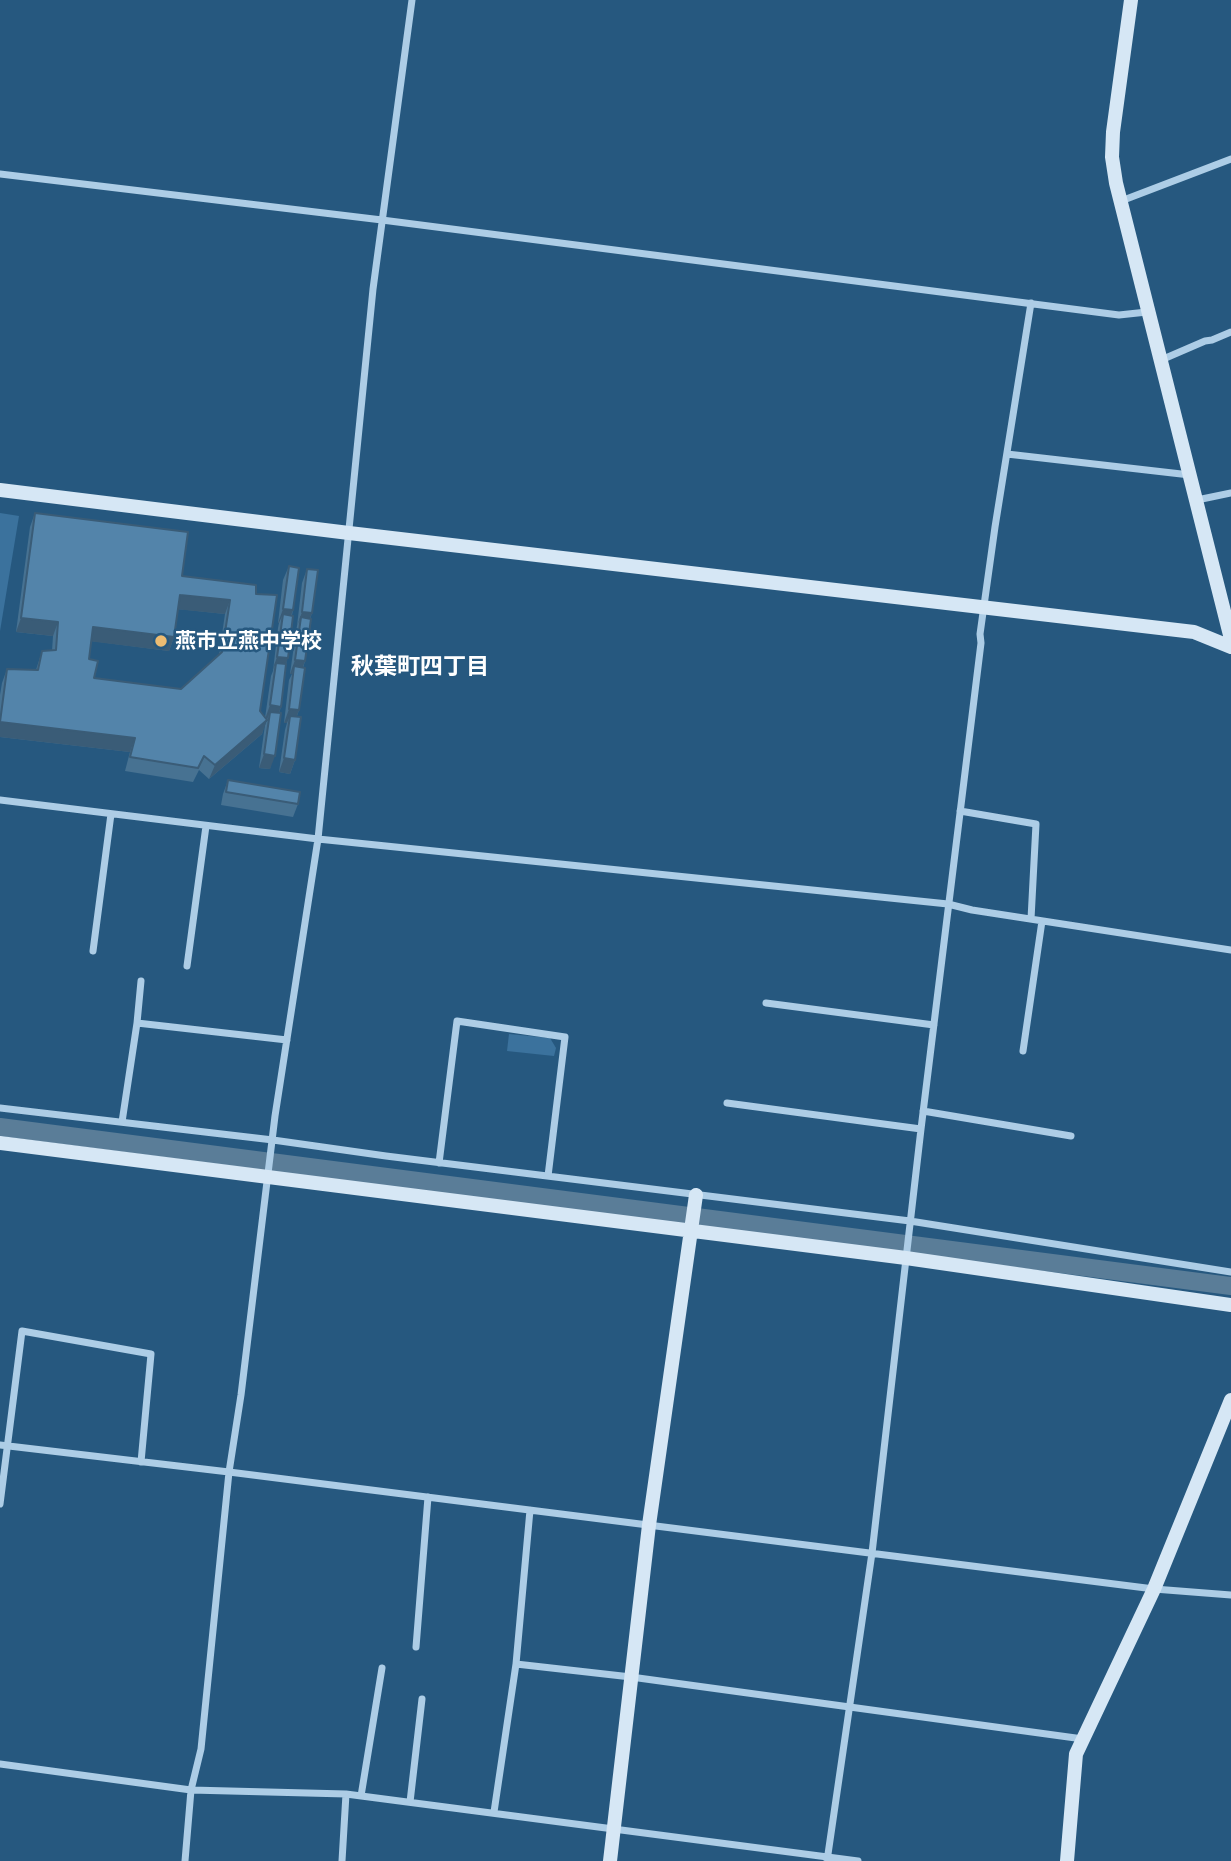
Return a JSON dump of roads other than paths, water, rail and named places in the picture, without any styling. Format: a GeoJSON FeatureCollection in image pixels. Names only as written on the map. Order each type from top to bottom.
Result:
{"type":"FeatureCollection","features":[{"type":"Feature","properties":{"kind":"street"},"geometry":{"type":"LineString","coordinates":[[185,1861],[191,1790],[201,1749],[229,1472],[273,1139],[318,839],[373,289],[412,0]]}},
{"type":"Feature","properties":{"kind":"street"},"geometry":{"type":"LineString","coordinates":[[1128,1],[1112,157],[1147,312],[1231,639]]}},
{"type":"Feature","properties":{"kind":"street"},"geometry":{"type":"LineString","coordinates":[[1120,201],[1231,159]]}},
{"type":"Feature","properties":{"kind":"street"},"geometry":{"type":"LineString","coordinates":[[0,174],[383,220],[1119,315],[1147,312]]}},
{"type":"Feature","properties":{"kind":"street"},"geometry":{"type":"LineString","coordinates":[[827,1859],[872,1553],[980,634],[1031,303]]}},
{"type":"Feature","properties":{"kind":"street"},"geometry":{"type":"LineString","coordinates":[[1161,360],[1231,332]]}},
{"type":"Feature","properties":{"kind":"street"},"geometry":{"type":"LineString","coordinates":[[1007,454],[1191,475]]}},
{"type":"Feature","properties":{"kind":"street"},"geometry":{"type":"LineString","coordinates":[[0,490],[1194,632],[1231,648]]}},
{"type":"Feature","properties":{"kind":"street"},"geometry":{"type":"LineString","coordinates":[[1197,500],[1231,493]]}},
{"type":"Feature","properties":{"kind":"street"},"geometry":{"type":"LineString","coordinates":[[0,800],[318,839],[948,904],[1231,950]]}},
{"type":"Feature","properties":{"kind":"street"},"geometry":{"type":"LineString","coordinates":[[960,811],[1036,824],[1031,919]]}},
{"type":"Feature","properties":{"kind":"street"},"geometry":{"type":"LineString","coordinates":[[93,951],[111,814]]}},
{"type":"Feature","properties":{"kind":"street"},"geometry":{"type":"LineString","coordinates":[[187,965],[206,826]]}},
{"type":"Feature","properties":{"kind":"street"},"geometry":{"type":"LineString","coordinates":[[1023,1051],[1042,921]]}},
{"type":"Feature","properties":{"kind":"street"},"geometry":{"type":"LineString","coordinates":[[122,1122],[141,981]]}},
{"type":"Feature","properties":{"kind":"street"},"geometry":{"type":"LineString","coordinates":[[766,1003],[933,1025]]}},
{"type":"Feature","properties":{"kind":"street"},"geometry":{"type":"LineString","coordinates":[[439,1163],[457,1021],[565,1037],[548,1177]]}},
{"type":"Feature","properties":{"kind":"street"},"geometry":{"type":"LineString","coordinates":[[137,1023],[287,1040]]}},
{"type":"Feature","properties":{"kind":"street"},"geometry":{"type":"LineString","coordinates":[[727,1103],[921,1129]]}},
{"type":"Feature","properties":{"kind":"street"},"geometry":{"type":"LineString","coordinates":[[0,1108],[273,1139],[548,1177],[693,1213],[906,1254],[1231,1305]]}},
{"type":"Feature","properties":{"kind":"street"},"geometry":{"type":"LineString","coordinates":[[923,1111],[1072,1136]]}},
{"type":"Feature","properties":{"kind":"street"},"geometry":{"type":"LineString","coordinates":[[0,1143],[693,1213],[910,1222],[1231,1272]]}},
{"type":"Feature","properties":{"kind":"street"},"geometry":{"type":"LineString","coordinates":[[610,1861],[649,1525],[693,1213]]}},
{"type":"Feature","properties":{"kind":"street"},"geometry":{"type":"LineString","coordinates":[[0,1504],[3,1446],[22,1331],[151,1354],[141,1462]]}},
{"type":"Feature","properties":{"kind":"street"},"geometry":{"type":"LineString","coordinates":[[1067,1861],[1076,1755],[1154,1589],[1231,1400]]}},
{"type":"Feature","properties":{"kind":"street"},"geometry":{"type":"LineString","coordinates":[[3,1446],[1154,1589],[1231,1595]]}},
{"type":"Feature","properties":{"kind":"street"},"geometry":{"type":"LineString","coordinates":[[416,1647],[428,1497]]}},
{"type":"Feature","properties":{"kind":"street"},"geometry":{"type":"LineString","coordinates":[[494,1812],[516,1664],[530,1510]]}},
{"type":"Feature","properties":{"kind":"street"},"geometry":{"type":"LineString","coordinates":[[516,1664],[631,1677],[1083,1739]]}},
{"type":"Feature","properties":{"kind":"street"},"geometry":{"type":"LineString","coordinates":[[361,1796],[382,1668]]}},
{"type":"Feature","properties":{"kind":"street"},"geometry":{"type":"LineString","coordinates":[[410,1802],[422,1699]]}},
{"type":"Feature","properties":{"kind":"street"},"geometry":{"type":"LineString","coordinates":[[0,1764],[191,1790],[346,1794],[858,1861]]}},
{"type":"Feature","properties":{"kind":"street"},"geometry":{"type":"LineString","coordinates":[[342,1861],[346,1794]]}},
{"type":"Feature","properties":{"kind":"waterway"},"geometry":{"type":"LineString","coordinates":[[0,1127],[1231,1286]]}},
{"type":"Feature","properties":{"kind":"place","name":"燕市立燕中学校"},"geometry":{"type":"Point","coordinates":[161,641]}},
{"type":"Feature","properties":{"kind":"district","name":"秋葉町四丁目"},"geometry":{"type":"Point","coordinates":[420,667]}}]}
